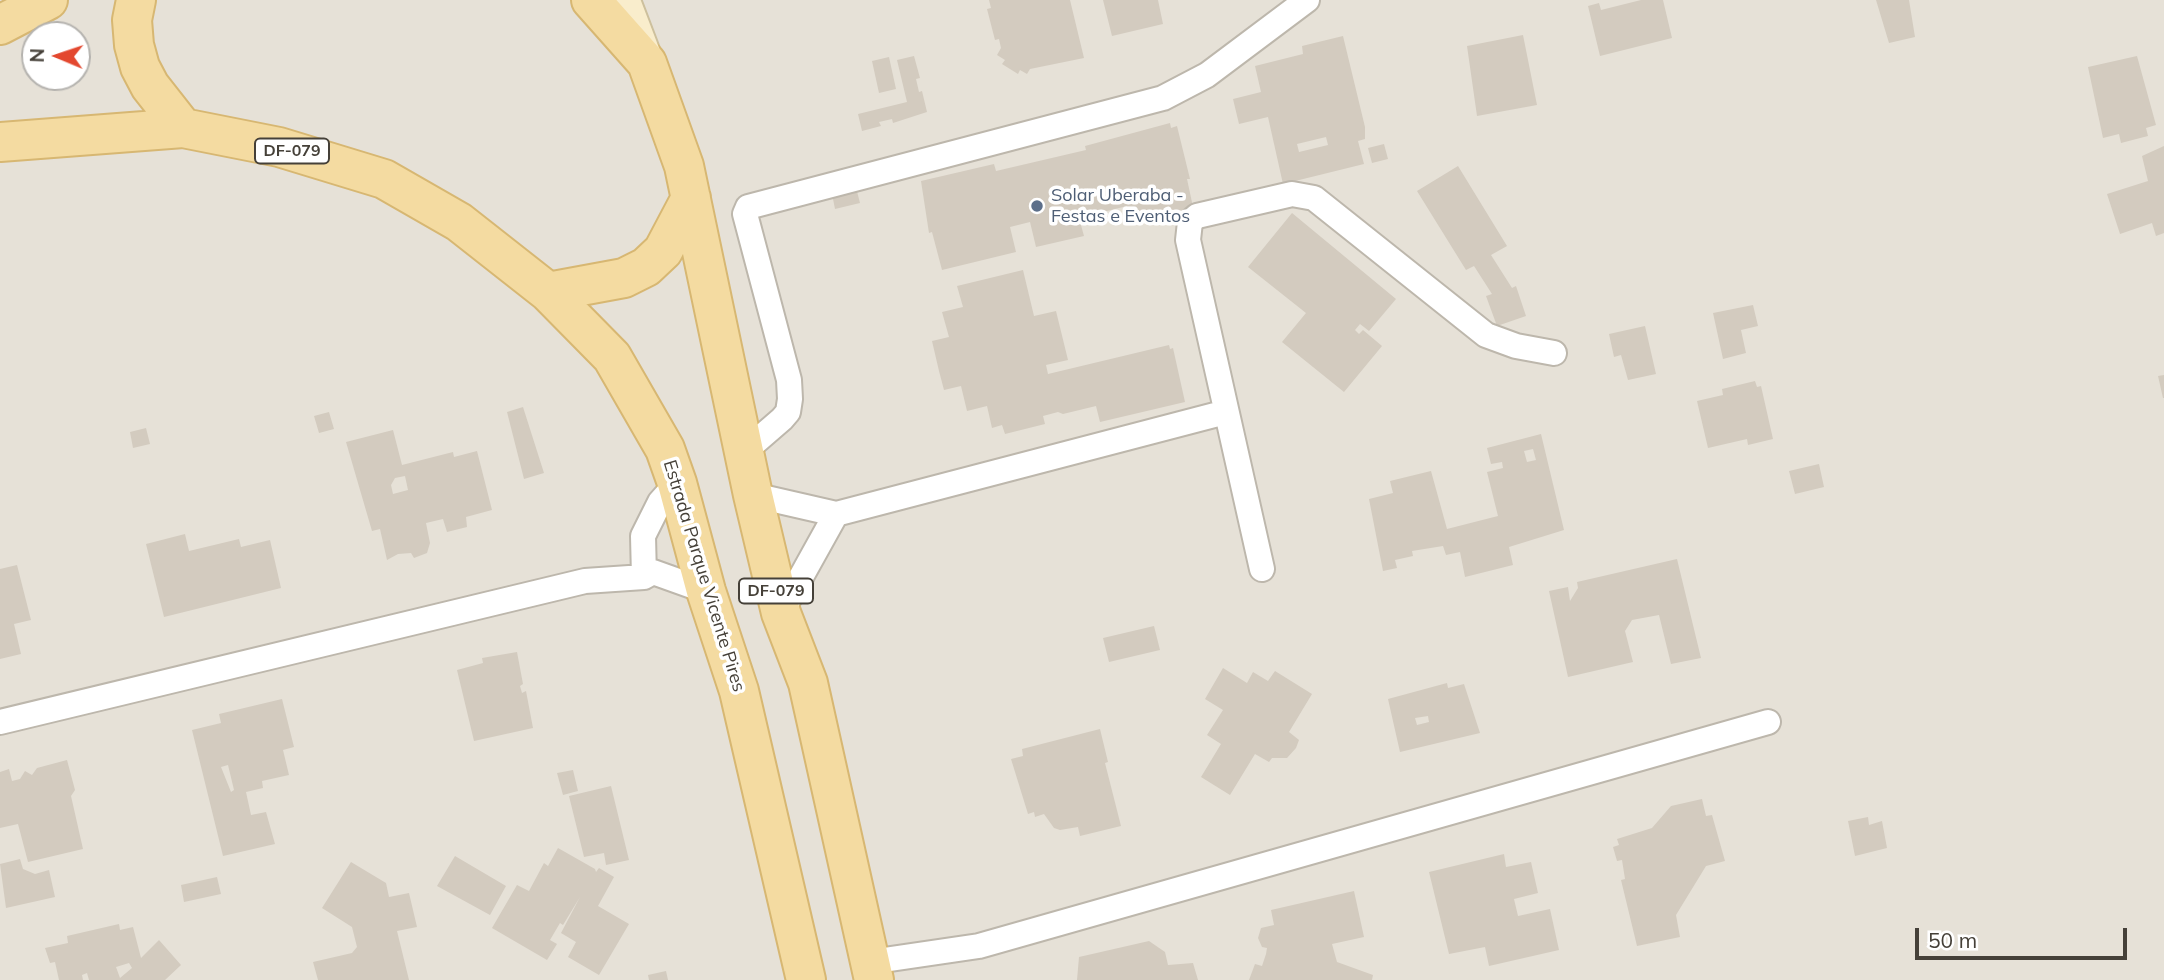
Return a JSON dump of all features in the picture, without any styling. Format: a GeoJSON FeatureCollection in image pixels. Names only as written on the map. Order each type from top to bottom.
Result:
{"type":"FeatureCollection","features":[{"type":"Feature","properties":{"kind":"main road"},"geometry":{"type":"LineString","coordinates":[[0,25],[48,0]]}},
{"type":"Feature","properties":{"kind":"main road"},"geometry":{"type":"LineString","coordinates":[[135,0],[132,20],[134,45],[140,67],[150,86],[183,128]]}},
{"type":"Feature","properties":{"kind":"main road","name":"DF-079"},"geometry":{"type":"LineString","coordinates":[[591,0],[647,64],[673,130],[691,198],[753,495],[781,613],[808,683],[872,971]]}},
{"type":"Feature","properties":{"kind":"main road"},"geometry":{"type":"LineString","coordinates":[[624,0],[647,64]]}},
{"type":"Feature","properties":{"kind":"main road","name":"Estrada Parque Vicente Pires"},"geometry":{"type":"LineString","coordinates":[[0,142],[183,128],[279,147],[384,180],[458,222],[548,292],[612,357],[665,449],[677,482],[706,591],[739,691],[806,980]]}},
{"type":"Feature","properties":{"kind":"main road"},"geometry":{"type":"LineString","coordinates":[[548,292],[624,278],[646,267],[663,251],[691,198]]}},
{"type":"Feature","properties":{"kind":"street"},"geometry":{"type":"LineString","coordinates":[[745,451],[782,419],[788,412],[790,399],[789,380],[745,214],[748,207],[1163,98],[1207,75],[1307,0]]}},
{"type":"Feature","properties":{"kind":"street"},"geometry":{"type":"LineString","coordinates":[[1262,569],[1188,240],[1190,222],[1197,216],[1292,194],[1314,198],[1486,335],[1516,346],[1553,353]]}},
{"type":"Feature","properties":{"kind":"street"},"geometry":{"type":"LineString","coordinates":[[753,495],[836,514],[1226,412]]}},
{"type":"Feature","properties":{"kind":"street"},"geometry":{"type":"LineString","coordinates":[[644,577],[643,536],[660,502],[677,482]]}},
{"type":"Feature","properties":{"kind":"street"},"geometry":{"type":"LineString","coordinates":[[781,613],[836,514]]}},
{"type":"Feature","properties":{"kind":"street"},"geometry":{"type":"LineString","coordinates":[[0,722],[585,581],[644,577],[653,572],[706,591]]}},
{"type":"Feature","properties":{"kind":"street"},"geometry":{"type":"LineString","coordinates":[[872,971],[979,946],[1768,722]]}},
{"type":"Feature","properties":{"kind":"shaded area"},"geometry":{"type":"Polygon","coordinates":[[[0,0],[2164,0],[2164,980],[0,980],[0,0]]]}},
{"type":"Feature","properties":{"kind":"building"},"geometry":{"type":"Polygon","coordinates":[[[989,0],[1070,0],[1084,58],[1030,69],[1027,74],[1020,70],[1018,74],[1002,64],[1005,60],[997,55],[1001,48],[999,39],[995,40],[987,9],[991,8],[989,0]]]}},
{"type":"Feature","properties":{"kind":"building"},"geometry":{"type":"Polygon","coordinates":[[[1103,0],[1158,0],[1163,24],[1112,36],[1103,0]]]}},
{"type":"Feature","properties":{"kind":"building"},"geometry":{"type":"Polygon","coordinates":[[[1641,0],[1663,0],[1672,38],[1600,56],[1588,6],[1599,3],[1601,10],[1641,0]]]}},
{"type":"Feature","properties":{"kind":"building"},"geometry":{"type":"Polygon","coordinates":[[[1876,0],[1909,0],[1915,37],[1889,43],[1876,0]]]}},
{"type":"Feature","properties":{"kind":"building"},"geometry":{"type":"Polygon","coordinates":[[[1523,35],[1537,105],[1477,116],[1467,46],[1523,35]]]}},
{"type":"Feature","properties":{"kind":"building"},"geometry":{"type":"Polygon","coordinates":[[[1343,36],[1365,127],[1365,139],[1358,141],[1364,164],[1283,184],[1268,117],[1239,124],[1233,99],[1261,92],[1255,66],[1303,54],[1302,46],[1343,36]],[[1326,137],[1297,144],[1299,152],[1328,145],[1326,137]]]}},
{"type":"Feature","properties":{"kind":"building"},"geometry":{"type":"Polygon","coordinates":[[[914,56],[920,78],[916,79],[919,92],[922,91],[927,112],[893,123],[892,119],[879,122],[881,126],[862,131],[858,114],[907,102],[897,60],[914,56]]]}},
{"type":"Feature","properties":{"kind":"building"},"geometry":{"type":"Polygon","coordinates":[[[2137,56],[2156,125],[2146,128],[2148,136],[2121,143],[2119,134],[2103,138],[2088,67],[2137,56]]]}},
{"type":"Feature","properties":{"kind":"building"},"geometry":{"type":"Polygon","coordinates":[[[889,57],[896,89],[879,93],[872,61],[889,57]]]}},
{"type":"Feature","properties":{"kind":"building"},"geometry":{"type":"Polygon","coordinates":[[[1170,123],[1171,128],[1177,126],[1190,179],[1187,179],[1193,207],[1131,224],[1127,206],[1079,218],[1084,236],[1036,247],[1030,222],[1010,227],[1016,252],[942,270],[932,232],[929,233],[921,181],[994,164],[996,171],[1086,150],[1085,146],[1170,123]]]}},
{"type":"Feature","properties":{"kind":"building"},"geometry":{"type":"Polygon","coordinates":[[[1384,144],[1388,159],[1372,163],[1368,148],[1384,144]]]}},
{"type":"Feature","properties":{"kind":"building"},"geometry":{"type":"Polygon","coordinates":[[[2164,146],[2164,233],[2156,236],[2152,223],[2120,234],[2107,194],[2148,181],[2142,156],[2164,146]]]}},
{"type":"Feature","properties":{"kind":"building"},"geometry":{"type":"Polygon","coordinates":[[[1458,166],[1507,246],[1491,255],[1512,288],[1516,286],[1526,316],[1497,326],[1486,296],[1492,294],[1474,266],[1466,270],[1417,191],[1458,166]]]}},
{"type":"Feature","properties":{"kind":"building"},"geometry":{"type":"Polygon","coordinates":[[[851,168],[860,203],[835,209],[828,174],[851,168]]]}},
{"type":"Feature","properties":{"kind":"building"},"geometry":{"type":"Polygon","coordinates":[[[1292,213],[1396,299],[1369,331],[1360,324],[1355,330],[1359,334],[1363,330],[1382,346],[1344,392],[1282,342],[1306,313],[1248,267],[1292,213]]]}},
{"type":"Feature","properties":{"kind":"building"},"geometry":{"type":"Polygon","coordinates":[[[1023,270],[1034,316],[1056,311],[1068,360],[1046,365],[1048,374],[1169,345],[1170,349],[1173,348],[1185,402],[1100,422],[1096,406],[1063,414],[1058,412],[1043,416],[1045,424],[1005,434],[1002,425],[992,428],[987,406],[967,411],[961,386],[944,390],[939,371],[932,341],[949,337],[942,312],[963,307],[957,286],[1023,270]]]}},
{"type":"Feature","properties":{"kind":"building"},"geometry":{"type":"Polygon","coordinates":[[[1753,305],[1758,326],[1741,330],[1746,353],[1723,359],[1713,313],[1753,305]]]}},
{"type":"Feature","properties":{"kind":"building"},"geometry":{"type":"Polygon","coordinates":[[[1645,326],[1656,374],[1628,380],[1621,355],[1614,357],[1609,334],[1645,326]]]}},
{"type":"Feature","properties":{"kind":"building"},"geometry":{"type":"Polygon","coordinates":[[[2164,375],[2164,398],[2163,398],[2158,376],[2164,375]]]}},
{"type":"Feature","properties":{"kind":"building"},"geometry":{"type":"Polygon","coordinates":[[[1755,381],[1757,387],[1761,386],[1773,439],[1748,445],[1747,439],[1708,448],[1697,401],[1723,395],[1722,389],[1755,381]]]}},
{"type":"Feature","properties":{"kind":"building"},"geometry":{"type":"Polygon","coordinates":[[[523,407],[544,473],[524,479],[507,412],[523,407]]]}},
{"type":"Feature","properties":{"kind":"building"},"geometry":{"type":"Polygon","coordinates":[[[329,412],[334,429],[319,433],[314,416],[329,412]]]}},
{"type":"Feature","properties":{"kind":"building"},"geometry":{"type":"Polygon","coordinates":[[[146,428],[150,444],[133,448],[130,432],[146,428]]]}},
{"type":"Feature","properties":{"kind":"building"},"geometry":{"type":"Polygon","coordinates":[[[393,430],[402,465],[453,452],[454,457],[477,451],[492,510],[466,517],[467,527],[447,532],[443,519],[426,523],[430,543],[427,553],[414,558],[411,553],[398,554],[387,560],[380,529],[372,531],[346,442],[393,430]],[[405,476],[395,478],[391,485],[393,494],[408,490],[405,476]]]}},
{"type":"Feature","properties":{"kind":"building"},"geometry":{"type":"Polygon","coordinates":[[[1541,434],[1564,530],[1509,547],[1513,565],[1465,577],[1460,552],[1446,555],[1443,546],[1412,551],[1413,556],[1395,560],[1397,568],[1383,571],[1369,499],[1393,493],[1390,481],[1431,471],[1447,529],[1498,516],[1487,472],[1503,468],[1502,462],[1491,464],[1487,448],[1541,434]],[[1533,449],[1524,451],[1527,462],[1536,460],[1533,449]]]}},
{"type":"Feature","properties":{"kind":"building"},"geometry":{"type":"Polygon","coordinates":[[[1819,464],[1824,487],[1795,494],[1789,471],[1819,464]]]}},
{"type":"Feature","properties":{"kind":"building"},"geometry":{"type":"Polygon","coordinates":[[[185,534],[189,551],[239,539],[241,547],[270,540],[281,588],[164,617],[146,544],[185,534]]]}},
{"type":"Feature","properties":{"kind":"building"},"geometry":{"type":"Polygon","coordinates":[[[1677,559],[1701,658],[1671,664],[1659,615],[1632,620],[1625,631],[1633,662],[1568,677],[1549,591],[1568,587],[1570,601],[1578,588],[1577,582],[1677,559]]]}},
{"type":"Feature","properties":{"kind":"building"},"geometry":{"type":"Polygon","coordinates":[[[17,565],[31,620],[14,624],[21,654],[0,659],[0,569],[17,565]]]}},
{"type":"Feature","properties":{"kind":"building"},"geometry":{"type":"Polygon","coordinates":[[[1154,626],[1160,650],[1109,662],[1103,638],[1154,626]]]}},
{"type":"Feature","properties":{"kind":"building"},"geometry":{"type":"Polygon","coordinates":[[[517,652],[523,684],[520,686],[522,693],[526,691],[533,728],[474,741],[457,670],[483,663],[482,658],[517,652]]]}},
{"type":"Feature","properties":{"kind":"building"},"geometry":{"type":"Polygon","coordinates":[[[1223,668],[1247,683],[1253,672],[1268,681],[1275,671],[1312,694],[1289,732],[1299,740],[1296,748],[1287,758],[1272,758],[1269,762],[1255,754],[1230,795],[1201,777],[1221,744],[1207,735],[1223,710],[1205,699],[1223,668]]]}},
{"type":"Feature","properties":{"kind":"building"},"geometry":{"type":"Polygon","coordinates":[[[1447,683],[1448,688],[1464,684],[1480,733],[1400,752],[1388,699],[1447,683]],[[1428,716],[1415,718],[1417,725],[1429,722],[1428,716]]]}},
{"type":"Feature","properties":{"kind":"building"},"geometry":{"type":"Polygon","coordinates":[[[282,699],[294,747],[283,750],[289,775],[262,781],[263,788],[246,792],[251,815],[266,812],[275,844],[223,856],[192,730],[221,723],[219,714],[282,699]],[[228,765],[221,767],[231,792],[234,790],[228,765]]]}},
{"type":"Feature","properties":{"kind":"building"},"geometry":{"type":"Polygon","coordinates":[[[1100,729],[1108,762],[1105,763],[1121,826],[1080,836],[1078,827],[1060,830],[1054,828],[1044,814],[1035,817],[1034,812],[1028,814],[1011,759],[1023,756],[1022,749],[1100,729]]]}},
{"type":"Feature","properties":{"kind":"building"},"geometry":{"type":"Polygon","coordinates":[[[67,760],[75,790],[71,796],[83,849],[28,862],[18,824],[0,828],[0,772],[9,769],[12,781],[20,779],[25,771],[32,775],[37,768],[67,760]]]}},
{"type":"Feature","properties":{"kind":"building"},"geometry":{"type":"Polygon","coordinates":[[[573,770],[578,791],[563,795],[557,773],[573,770]]]}},
{"type":"Feature","properties":{"kind":"building"},"geometry":{"type":"Polygon","coordinates":[[[611,786],[629,860],[606,865],[604,853],[584,857],[569,796],[611,786]]]}},
{"type":"Feature","properties":{"kind":"building"},"geometry":{"type":"Polygon","coordinates":[[[1702,799],[1706,816],[1712,815],[1725,861],[1706,866],[1676,915],[1680,937],[1637,946],[1621,880],[1625,879],[1622,860],[1617,861],[1613,847],[1619,845],[1617,839],[1652,828],[1671,806],[1702,799]]]}},
{"type":"Feature","properties":{"kind":"building"},"geometry":{"type":"Polygon","coordinates":[[[1868,817],[1869,825],[1882,821],[1887,848],[1855,856],[1848,821],[1868,817]]]}},
{"type":"Feature","properties":{"kind":"building"},"geometry":{"type":"Polygon","coordinates":[[[558,848],[596,872],[599,868],[614,877],[598,906],[629,924],[599,975],[568,957],[576,942],[561,933],[580,897],[550,940],[557,944],[547,960],[492,928],[517,885],[529,891],[544,863],[548,866],[558,848]]]}},
{"type":"Feature","properties":{"kind":"building"},"geometry":{"type":"Polygon","coordinates":[[[1504,854],[1506,867],[1531,862],[1538,893],[1514,899],[1518,916],[1550,909],[1559,950],[1489,966],[1485,947],[1449,954],[1429,872],[1504,854]]]}},
{"type":"Feature","properties":{"kind":"building"},"geometry":{"type":"Polygon","coordinates":[[[455,856],[506,886],[490,915],[437,886],[455,856]]]}},
{"type":"Feature","properties":{"kind":"building"},"geometry":{"type":"Polygon","coordinates":[[[20,859],[23,869],[35,874],[49,870],[55,897],[6,908],[0,864],[20,859]]]}},
{"type":"Feature","properties":{"kind":"building"},"geometry":{"type":"Polygon","coordinates":[[[351,862],[386,883],[389,897],[409,893],[417,927],[397,931],[409,980],[318,980],[313,962],[352,953],[357,947],[352,927],[322,908],[351,862]]]}},
{"type":"Feature","properties":{"kind":"building"},"geometry":{"type":"Polygon","coordinates":[[[217,877],[221,894],[184,902],[181,885],[217,877]]]}},
{"type":"Feature","properties":{"kind":"building"},"geometry":{"type":"Polygon","coordinates":[[[1354,891],[1364,937],[1332,944],[1337,962],[1373,975],[1372,980],[1249,980],[1255,964],[1262,966],[1266,954],[1267,948],[1262,947],[1258,938],[1261,928],[1274,925],[1271,910],[1354,891]]]}},
{"type":"Feature","properties":{"kind":"building"},"geometry":{"type":"Polygon","coordinates":[[[119,924],[120,930],[133,927],[141,958],[159,940],[181,965],[165,980],[89,980],[87,973],[82,975],[83,980],[59,980],[55,962],[50,963],[45,948],[68,943],[67,936],[119,924]],[[129,963],[116,967],[120,978],[132,968],[129,963]]]}},
{"type":"Feature","properties":{"kind":"building"},"geometry":{"type":"Polygon","coordinates":[[[1149,941],[1165,952],[1168,965],[1193,963],[1198,980],[1077,980],[1079,957],[1149,941]]]}},
{"type":"Feature","properties":{"kind":"building"},"geometry":{"type":"Polygon","coordinates":[[[666,971],[668,980],[649,980],[648,975],[666,971]]]}},
{"type":"Feature","properties":{"kind":"place","name":"Solar Uberaba - Festas e Eventos"},"geometry":{"type":"Point","coordinates":[1037,206]}}]}
